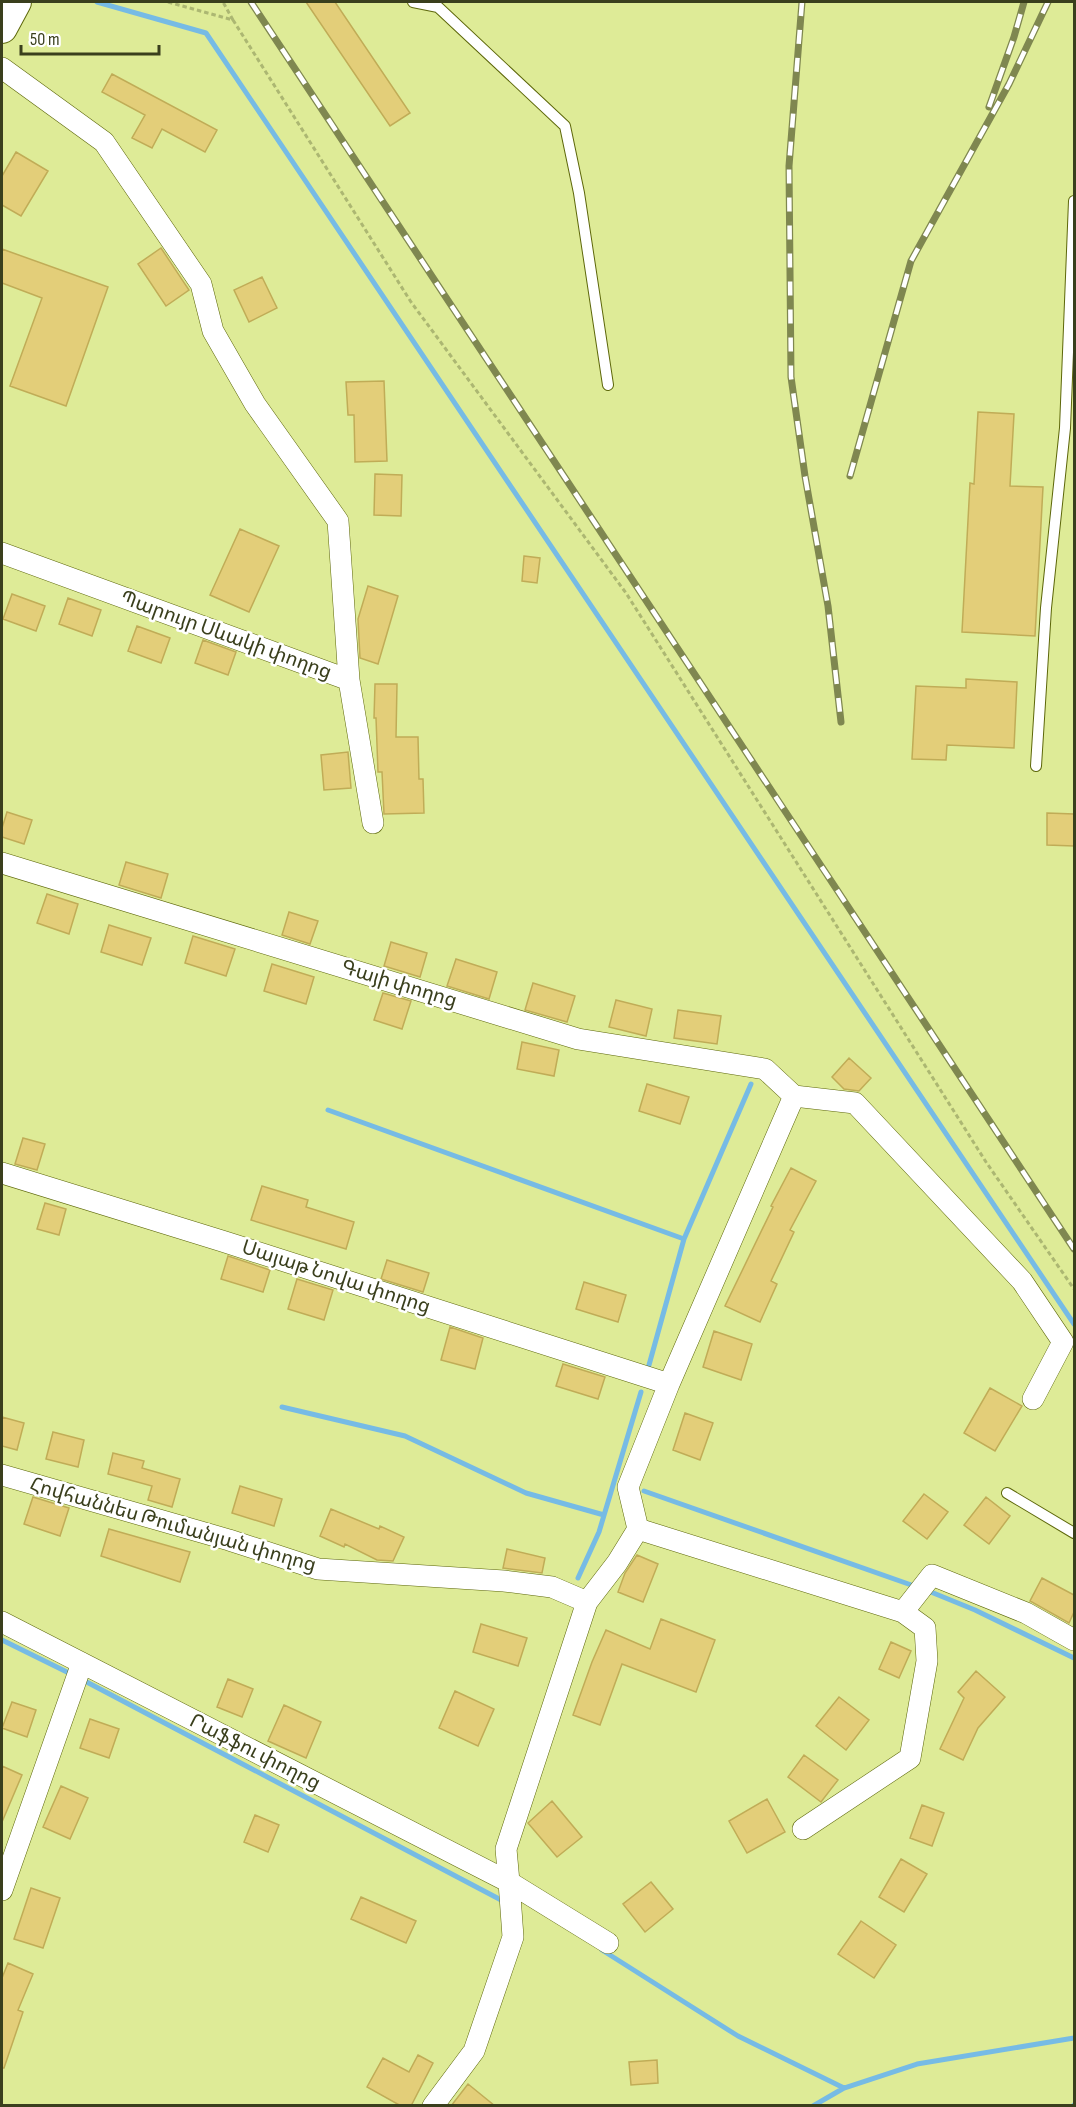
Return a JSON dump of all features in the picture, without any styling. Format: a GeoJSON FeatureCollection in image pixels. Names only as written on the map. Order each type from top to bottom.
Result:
{"type":"FeatureCollection","features":[{"type":"Feature","properties":{"kind":"main road"},"geometry":{"type":"LineString","coordinates":[[2,28],[16,2]]}},
{"type":"Feature","properties":{"kind":"street"},"geometry":{"type":"LineString","coordinates":[[2,68],[104,142],[201,284],[213,332],[255,404],[338,521],[349,680]]}},
{"type":"Feature","properties":{"kind":"street","name":"Պարույր Սևակի փողոց"},"geometry":{"type":"LineString","coordinates":[[2,553],[349,680],[373,823]]}},
{"type":"Feature","properties":{"kind":"street","name":"Գայի փողոց"},"geometry":{"type":"LineString","coordinates":[[2,863],[578,1039],[765,1069],[794,1096]]}},
{"type":"Feature","properties":{"kind":"street"},"geometry":{"type":"LineString","coordinates":[[433,2106],[474,2051],[513,1937],[506,1849],[587,1602],[617,1563],[638,1528],[628,1487],[669,1384],[794,1096],[855,1103],[1022,1281],[1063,1342],[1034,1399]]}},
{"type":"Feature","properties":{"kind":"street","name":"Սայաթ Նովա փողոց"},"geometry":{"type":"LineString","coordinates":[[2,1173],[669,1384]]}},
{"type":"Feature","properties":{"kind":"street","name":"Հովհաննես Թումանյան փողոց"},"geometry":{"type":"LineString","coordinates":[[2,1475],[229,1540],[318,1569],[504,1581],[552,1587],[587,1602]]}},
{"type":"Feature","properties":{"kind":"street"},"geometry":{"type":"LineString","coordinates":[[638,1528],[903,1612],[925,1628],[927,1661],[910,1758],[803,1829]]}},
{"type":"Feature","properties":{"kind":"street"},"geometry":{"type":"LineString","coordinates":[[903,1612],[932,1575],[1026,1614],[1074,1640]]}},
{"type":"Feature","properties":{"kind":"street","name":"Րաֆֆու փողոց"},"geometry":{"type":"LineString","coordinates":[[2,1622],[79,1673],[509,1882],[608,1943]]}},
{"type":"Feature","properties":{"kind":"street"},"geometry":{"type":"LineString","coordinates":[[2,1890],[79,1673]]}},
{"type":"Feature","properties":{"kind":"lane"},"geometry":{"type":"LineString","coordinates":[[412,2],[438,8],[565,126],[579,193],[608,386]]}},
{"type":"Feature","properties":{"kind":"lane"},"geometry":{"type":"LineString","coordinates":[[1036,766],[1046,608],[1065,428],[1074,201]]}},
{"type":"Feature","properties":{"kind":"lane"},"geometry":{"type":"LineString","coordinates":[[1007,1493],[1074,1533]]}},
{"type":"Feature","properties":{"kind":"path"},"geometry":{"type":"LineString","coordinates":[[168,2],[233,20]]}},
{"type":"Feature","properties":{"kind":"path"},"geometry":{"type":"LineString","coordinates":[[223,2],[411,302],[626,593],[974,1142],[1074,1289]]}},
{"type":"Feature","properties":{"kind":"building"},"geometry":{"type":"Polygon","coordinates":[[[306,2],[335,2],[410,113],[390,126],[306,2]]]}},
{"type":"Feature","properties":{"kind":"building"},"geometry":{"type":"Polygon","coordinates":[[[112,74],[217,130],[205,152],[162,129],[152,148],[132,138],[145,115],[102,92],[112,74]]]}},
{"type":"Feature","properties":{"kind":"building"},"geometry":{"type":"Polygon","coordinates":[[[16,152],[48,171],[21,216],[2,205],[2,176],[16,152]]]}},
{"type":"Feature","properties":{"kind":"building"},"geometry":{"type":"Polygon","coordinates":[[[161,248],[189,290],[166,306],[138,264],[161,248]]]}},
{"type":"Feature","properties":{"kind":"building"},"geometry":{"type":"Polygon","coordinates":[[[2,249],[108,287],[66,406],[10,386],[42,298],[2,283],[2,249]]]}},
{"type":"Feature","properties":{"kind":"building"},"geometry":{"type":"Polygon","coordinates":[[[262,277],[277,308],[249,322],[234,290],[262,277]]]}},
{"type":"Feature","properties":{"kind":"building"},"geometry":{"type":"Polygon","coordinates":[[[384,381],[387,461],[355,462],[354,415],[348,415],[346,382],[384,381]]]}},
{"type":"Feature","properties":{"kind":"building"},"geometry":{"type":"Polygon","coordinates":[[[978,412],[1014,414],[1010,486],[1043,487],[1035,636],[962,632],[970,483],[974,484],[978,412]]]}},
{"type":"Feature","properties":{"kind":"building"},"geometry":{"type":"Polygon","coordinates":[[[375,474],[402,475],[401,516],[374,515],[375,474]]]}},
{"type":"Feature","properties":{"kind":"building"},"geometry":{"type":"Polygon","coordinates":[[[240,529],[279,546],[249,612],[210,595],[240,529]]]}},
{"type":"Feature","properties":{"kind":"building"},"geometry":{"type":"Polygon","coordinates":[[[524,556],[540,558],[537,583],[522,581],[524,556]]]}},
{"type":"Feature","properties":{"kind":"building"},"geometry":{"type":"Polygon","coordinates":[[[368,586],[398,596],[378,664],[360,658],[358,619],[368,586]]]}},
{"type":"Feature","properties":{"kind":"building"},"geometry":{"type":"Polygon","coordinates":[[[12,594],[45,606],[36,631],[3,619],[12,594]]]}},
{"type":"Feature","properties":{"kind":"building"},"geometry":{"type":"Polygon","coordinates":[[[68,598],[101,610],[92,636],[59,624],[68,598]]]}},
{"type":"Feature","properties":{"kind":"building"},"geometry":{"type":"Polygon","coordinates":[[[137,626],[170,638],[161,663],[128,651],[137,626]]]}},
{"type":"Feature","properties":{"kind":"building"},"geometry":{"type":"Polygon","coordinates":[[[203,640],[236,652],[228,675],[195,663],[203,640]]]}},
{"type":"Feature","properties":{"kind":"building"},"geometry":{"type":"Polygon","coordinates":[[[966,679],[1017,682],[1014,748],[947,745],[946,760],[912,759],[916,686],[966,688],[966,679]]]}},
{"type":"Feature","properties":{"kind":"building"},"geometry":{"type":"Polygon","coordinates":[[[375,684],[397,684],[396,737],[418,737],[419,779],[423,779],[424,813],[384,814],[382,772],[378,772],[376,718],[374,718],[375,684]]]}},
{"type":"Feature","properties":{"kind":"building"},"geometry":{"type":"Polygon","coordinates":[[[348,752],[351,788],[324,790],[321,755],[348,752]]]}},
{"type":"Feature","properties":{"kind":"building"},"geometry":{"type":"Polygon","coordinates":[[[7,812],[32,820],[24,844],[2,837],[7,812]]]}},
{"type":"Feature","properties":{"kind":"building"},"geometry":{"type":"Polygon","coordinates":[[[1047,813],[1074,814],[1074,846],[1047,845],[1047,813]]]}},
{"type":"Feature","properties":{"kind":"building"},"geometry":{"type":"Polygon","coordinates":[[[126,862],[168,874],[161,898],[119,885],[126,862]]]}},
{"type":"Feature","properties":{"kind":"building"},"geometry":{"type":"Polygon","coordinates":[[[47,894],[78,904],[69,934],[37,923],[47,894]]]}},
{"type":"Feature","properties":{"kind":"building"},"geometry":{"type":"Polygon","coordinates":[[[289,912],[318,921],[310,944],[282,935],[289,912]]]}},
{"type":"Feature","properties":{"kind":"building"},"geometry":{"type":"Polygon","coordinates":[[[109,925],[151,938],[142,965],[101,952],[109,925]]]}},
{"type":"Feature","properties":{"kind":"building"},"geometry":{"type":"Polygon","coordinates":[[[193,936],[235,949],[226,976],[185,963],[193,936]]]}},
{"type":"Feature","properties":{"kind":"building"},"geometry":{"type":"Polygon","coordinates":[[[391,942],[427,953],[420,977],[384,966],[391,942]]]}},
{"type":"Feature","properties":{"kind":"building"},"geometry":{"type":"Polygon","coordinates":[[[456,959],[497,972],[489,999],[447,986],[456,959]]]}},
{"type":"Feature","properties":{"kind":"building"},"geometry":{"type":"Polygon","coordinates":[[[272,964],[314,977],[306,1004],[264,991],[272,964]]]}},
{"type":"Feature","properties":{"kind":"building"},"geometry":{"type":"Polygon","coordinates":[[[533,983],[575,996],[567,1022],[525,1010],[533,983]]]}},
{"type":"Feature","properties":{"kind":"building"},"geometry":{"type":"Polygon","coordinates":[[[383,993],[411,1001],[402,1029],[374,1020],[383,993]]]}},
{"type":"Feature","properties":{"kind":"building"},"geometry":{"type":"Polygon","coordinates":[[[616,1000],[652,1009],[646,1036],[609,1027],[616,1000]]]}},
{"type":"Feature","properties":{"kind":"building"},"geometry":{"type":"Polygon","coordinates":[[[678,1010],[721,1016],[717,1044],[674,1038],[678,1010]]]}},
{"type":"Feature","properties":{"kind":"building"},"geometry":{"type":"Polygon","coordinates":[[[522,1042],[559,1050],[554,1076],[517,1069],[522,1042]]]}},
{"type":"Feature","properties":{"kind":"building"},"geometry":{"type":"Polygon","coordinates":[[[849,1058],[871,1078],[859,1091],[844,1089],[832,1077],[849,1058]]]}},
{"type":"Feature","properties":{"kind":"building"},"geometry":{"type":"Polygon","coordinates":[[[647,1084],[689,1097],[680,1124],[639,1111],[647,1084]]]}},
{"type":"Feature","properties":{"kind":"building"},"geometry":{"type":"Polygon","coordinates":[[[23,1138],[45,1144],[37,1170],[15,1164],[23,1138]]]}},
{"type":"Feature","properties":{"kind":"building"},"geometry":{"type":"Polygon","coordinates":[[[791,1168],[816,1181],[790,1230],[794,1232],[771,1281],[777,1284],[760,1322],[725,1306],[791,1168]]]}},
{"type":"Feature","properties":{"kind":"building"},"geometry":{"type":"Polygon","coordinates":[[[262,1186],[308,1200],[306,1207],[354,1222],[346,1249],[251,1220],[262,1186]]]}},
{"type":"Feature","properties":{"kind":"building"},"geometry":{"type":"Polygon","coordinates":[[[45,1203],[66,1209],[59,1235],[37,1229],[45,1203]]]}},
{"type":"Feature","properties":{"kind":"building"},"geometry":{"type":"Polygon","coordinates":[[[228,1256],[270,1270],[263,1292],[221,1279],[228,1256]]]}},
{"type":"Feature","properties":{"kind":"building"},"geometry":{"type":"Polygon","coordinates":[[[387,1260],[429,1273],[423,1292],[381,1279],[387,1260]]]}},
{"type":"Feature","properties":{"kind":"building"},"geometry":{"type":"Polygon","coordinates":[[[297,1279],[333,1290],[324,1320],[288,1309],[297,1279]]]}},
{"type":"Feature","properties":{"kind":"building"},"geometry":{"type":"Polygon","coordinates":[[[584,1282],[626,1295],[618,1322],[576,1309],[584,1282]]]}},
{"type":"Feature","properties":{"kind":"building"},"geometry":{"type":"Polygon","coordinates":[[[450,1327],[483,1338],[475,1369],[441,1360],[450,1327]]]}},
{"type":"Feature","properties":{"kind":"building"},"geometry":{"type":"Polygon","coordinates":[[[714,1331],[752,1344],[741,1380],[703,1367],[714,1331]]]}},
{"type":"Feature","properties":{"kind":"building"},"geometry":{"type":"Polygon","coordinates":[[[563,1364],[605,1377],[598,1399],[556,1386],[563,1364]]]}},
{"type":"Feature","properties":{"kind":"building"},"geometry":{"type":"Polygon","coordinates":[[[990,1388],[1022,1406],[995,1451],[964,1433],[990,1388]]]}},
{"type":"Feature","properties":{"kind":"building"},"geometry":{"type":"Polygon","coordinates":[[[685,1413],[713,1423],[700,1460],[673,1450],[685,1413]]]}},
{"type":"Feature","properties":{"kind":"building"},"geometry":{"type":"Polygon","coordinates":[[[2,1417],[24,1423],[17,1450],[2,1446],[2,1417]]]}},
{"type":"Feature","properties":{"kind":"building"},"geometry":{"type":"Polygon","coordinates":[[[53,1432],[84,1440],[78,1467],[46,1459],[53,1432]]]}},
{"type":"Feature","properties":{"kind":"building"},"geometry":{"type":"Polygon","coordinates":[[[113,1453],[144,1461],[142,1468],[180,1479],[172,1507],[148,1500],[152,1486],[108,1474],[113,1453]]]}},
{"type":"Feature","properties":{"kind":"building"},"geometry":{"type":"Polygon","coordinates":[[[240,1486],[282,1499],[274,1526],[232,1513],[240,1486]]]}},
{"type":"Feature","properties":{"kind":"building"},"geometry":{"type":"Polygon","coordinates":[[[924,1494],[948,1512],[927,1539],[903,1521],[924,1494]]]}},
{"type":"Feature","properties":{"kind":"building"},"geometry":{"type":"Polygon","coordinates":[[[33,1497],[69,1508],[60,1536],[24,1524],[33,1497]]]}},
{"type":"Feature","properties":{"kind":"building"},"geometry":{"type":"Polygon","coordinates":[[[986,1497],[1010,1516],[989,1544],[964,1525],[986,1497]]]}},
{"type":"Feature","properties":{"kind":"building"},"geometry":{"type":"Polygon","coordinates":[[[331,1509],[404,1537],[393,1561],[377,1560],[345,1544],[344,1547],[320,1536],[331,1509]]]}},
{"type":"Feature","properties":{"kind":"building"},"geometry":{"type":"Polygon","coordinates":[[[109,1529],[190,1552],[180,1582],[101,1556],[109,1529]]]}},
{"type":"Feature","properties":{"kind":"building"},"geometry":{"type":"Polygon","coordinates":[[[507,1549],[545,1558],[542,1573],[503,1568],[507,1549]]]}},
{"type":"Feature","properties":{"kind":"building"},"geometry":{"type":"Polygon","coordinates":[[[637,1555],[658,1564],[643,1602],[618,1592],[625,1573],[637,1555]]]}},
{"type":"Feature","properties":{"kind":"building"},"geometry":{"type":"Polygon","coordinates":[[[1042,1578],[1074,1595],[1074,1612],[1069,1623],[1030,1601],[1042,1578]]]}},
{"type":"Feature","properties":{"kind":"building"},"geometry":{"type":"Polygon","coordinates":[[[661,1619],[715,1640],[696,1692],[622,1664],[600,1725],[573,1715],[606,1630],[650,1649],[661,1619]]]}},
{"type":"Feature","properties":{"kind":"building"},"geometry":{"type":"Polygon","coordinates":[[[481,1624],[527,1638],[518,1666],[473,1652],[481,1624]]]}},
{"type":"Feature","properties":{"kind":"building"},"geometry":{"type":"Polygon","coordinates":[[[891,1642],[911,1651],[899,1678],[879,1669],[891,1642]]]}},
{"type":"Feature","properties":{"kind":"building"},"geometry":{"type":"Polygon","coordinates":[[[976,1671],[1005,1697],[978,1728],[963,1760],[940,1749],[964,1698],[958,1692],[976,1671]]]}},
{"type":"Feature","properties":{"kind":"building"},"geometry":{"type":"Polygon","coordinates":[[[228,1679],[253,1689],[242,1717],[217,1707],[228,1679]]]}},
{"type":"Feature","properties":{"kind":"building"},"geometry":{"type":"Polygon","coordinates":[[[455,1691],[494,1709],[478,1746],[439,1728],[455,1691]]]}},
{"type":"Feature","properties":{"kind":"building"},"geometry":{"type":"Polygon","coordinates":[[[839,1697],[869,1720],[846,1750],[816,1726],[839,1697]]]}},
{"type":"Feature","properties":{"kind":"building"},"geometry":{"type":"Polygon","coordinates":[[[12,1702],[36,1710],[27,1737],[2,1728],[12,1702]]]}},
{"type":"Feature","properties":{"kind":"building"},"geometry":{"type":"Polygon","coordinates":[[[284,1705],[321,1722],[306,1758],[268,1741],[284,1705]]]}},
{"type":"Feature","properties":{"kind":"building"},"geometry":{"type":"Polygon","coordinates":[[[90,1719],[119,1729],[109,1758],[80,1748],[90,1719]]]}},
{"type":"Feature","properties":{"kind":"building"},"geometry":{"type":"Polygon","coordinates":[[[804,1755],[838,1780],[821,1802],[788,1777],[804,1755]]]}},
{"type":"Feature","properties":{"kind":"building"},"geometry":{"type":"Polygon","coordinates":[[[2,1766],[22,1775],[2,1822],[2,1766]]]}},
{"type":"Feature","properties":{"kind":"building"},"geometry":{"type":"Polygon","coordinates":[[[61,1786],[88,1798],[70,1839],[43,1827],[61,1786]]]}},
{"type":"Feature","properties":{"kind":"building"},"geometry":{"type":"Polygon","coordinates":[[[767,1799],[785,1832],[747,1853],[729,1821],[767,1799]]]}},
{"type":"Feature","properties":{"kind":"building"},"geometry":{"type":"Polygon","coordinates":[[[552,1801],[582,1837],[557,1857],[528,1823],[552,1801]]]}},
{"type":"Feature","properties":{"kind":"building"},"geometry":{"type":"Polygon","coordinates":[[[922,1805],[944,1813],[932,1846],[910,1838],[922,1805]]]}},
{"type":"Feature","properties":{"kind":"building"},"geometry":{"type":"Polygon","coordinates":[[[255,1815],[279,1825],[268,1852],[244,1842],[255,1815]]]}},
{"type":"Feature","properties":{"kind":"building"},"geometry":{"type":"Polygon","coordinates":[[[901,1859],[927,1874],[904,1912],[879,1897],[901,1859]]]}},
{"type":"Feature","properties":{"kind":"building"},"geometry":{"type":"Polygon","coordinates":[[[651,1882],[673,1909],[645,1932],[623,1904],[651,1882]]]}},
{"type":"Feature","properties":{"kind":"building"},"geometry":{"type":"Polygon","coordinates":[[[31,1888],[60,1898],[43,1948],[14,1939],[31,1888]]]}},
{"type":"Feature","properties":{"kind":"building"},"geometry":{"type":"Polygon","coordinates":[[[361,1897],[416,1921],[406,1943],[351,1919],[361,1897]]]}},
{"type":"Feature","properties":{"kind":"building"},"geometry":{"type":"Polygon","coordinates":[[[861,1921],[896,1945],[874,1978],[838,1954],[861,1921]]]}},
{"type":"Feature","properties":{"kind":"building"},"geometry":{"type":"Polygon","coordinates":[[[8,1963],[33,1974],[18,2010],[23,2012],[4,2068],[2,2068],[2,1978],[8,1963]]]}},
{"type":"Feature","properties":{"kind":"building"},"geometry":{"type":"Polygon","coordinates":[[[418,2055],[433,2063],[411,2106],[401,2106],[367,2087],[383,2058],[409,2072],[418,2055]]]}},
{"type":"Feature","properties":{"kind":"building"},"geometry":{"type":"Polygon","coordinates":[[[657,2060],[658,2083],[631,2085],[629,2062],[657,2060]]]}},
{"type":"Feature","properties":{"kind":"building"},"geometry":{"type":"Polygon","coordinates":[[[468,2084],[495,2106],[451,2106],[468,2084]]]}},
{"type":"Feature","properties":{"kind":"waterway"},"geometry":{"type":"LineString","coordinates":[[97,2],[206,33],[1074,1324]]}},
{"type":"Feature","properties":{"kind":"waterway"},"geometry":{"type":"LineString","coordinates":[[649,1365],[684,1239],[751,1084]]}},
{"type":"Feature","properties":{"kind":"waterway"},"geometry":{"type":"LineString","coordinates":[[328,1110],[684,1239]]}},
{"type":"Feature","properties":{"kind":"waterway"},"geometry":{"type":"LineString","coordinates":[[578,1578],[599,1532],[641,1392]]}},
{"type":"Feature","properties":{"kind":"waterway"},"geometry":{"type":"LineString","coordinates":[[282,1407],[405,1436],[526,1493],[604,1515]]}},
{"type":"Feature","properties":{"kind":"waterway"},"geometry":{"type":"LineString","coordinates":[[644,1491],[917,1587]]}},
{"type":"Feature","properties":{"kind":"waterway"},"geometry":{"type":"LineString","coordinates":[[926,1590],[975,1610],[1074,1658]]}},
{"type":"Feature","properties":{"kind":"waterway"},"geometry":{"type":"LineString","coordinates":[[2,1640],[73,1675]]}},
{"type":"Feature","properties":{"kind":"waterway"},"geometry":{"type":"LineString","coordinates":[[81,1679],[503,1901]]}},
{"type":"Feature","properties":{"kind":"waterway"},"geometry":{"type":"LineString","coordinates":[[602,1950],[738,2036],[844,2088]]}},
{"type":"Feature","properties":{"kind":"waterway"},"geometry":{"type":"LineString","coordinates":[[813,2106],[844,2088],[917,2064],[1074,2038]]}},
{"type":"Feature","properties":{"kind":"railway"},"geometry":{"type":"LineString","coordinates":[[251,2],[1074,1249]]}},
{"type":"Feature","properties":{"kind":"railway"},"geometry":{"type":"LineString","coordinates":[[802,2],[789,166],[791,377],[805,476],[828,606],[841,722]]}},
{"type":"Feature","properties":{"kind":"railway"},"geometry":{"type":"LineString","coordinates":[[989,107],[1024,2]]}},
{"type":"Feature","properties":{"kind":"railway"},"geometry":{"type":"LineString","coordinates":[[850,476],[911,261],[1009,84],[1048,2]]}}]}
